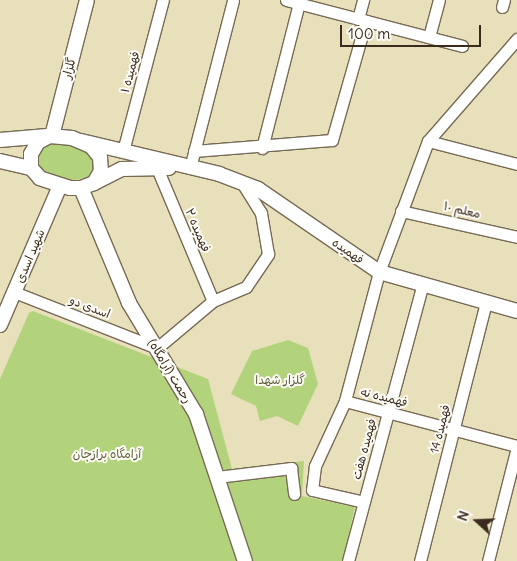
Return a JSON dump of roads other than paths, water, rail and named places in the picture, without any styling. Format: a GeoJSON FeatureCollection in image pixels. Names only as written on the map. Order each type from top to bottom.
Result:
{"type":"FeatureCollection","features":[{"type":"Feature","properties":{"kind":"street","name":"گلزار"},"geometry":{"type":"LineString","coordinates":[[51,136],[87,0]]}},
{"type":"Feature","properties":{"kind":"street","name":"فهمیده ۱"},"geometry":{"type":"LineString","coordinates":[[123,151],[163,0]]}},
{"type":"Feature","properties":{"kind":"street"},"geometry":{"type":"LineString","coordinates":[[190,168],[233,0]]}},
{"type":"Feature","properties":{"kind":"street"},"geometry":{"type":"LineString","coordinates":[[194,151],[262,148],[332,140],[362,20],[363,0]]}},
{"type":"Feature","properties":{"kind":"street"},"geometry":{"type":"LineString","coordinates":[[429,37],[439,0]]}},
{"type":"Feature","properties":{"kind":"street"},"geometry":{"type":"LineString","coordinates":[[262,148],[292,1],[462,46]]}},
{"type":"Feature","properties":{"kind":"street","name":"فهمیده نه"},"geometry":{"type":"LineString","coordinates":[[517,39],[428,141],[379,272],[345,401],[517,446]]}},
{"type":"Feature","properties":{"kind":"street"},"geometry":{"type":"LineString","coordinates":[[31,168],[31,154],[38,142],[51,136]]}},
{"type":"Feature","properties":{"kind":"street"},"geometry":{"type":"LineString","coordinates":[[0,140],[51,136],[81,141],[190,168]]}},
{"type":"Feature","properties":{"kind":"street"},"geometry":{"type":"LineString","coordinates":[[81,141],[100,156],[101,171],[88,185]]}},
{"type":"Feature","properties":{"kind":"street"},"geometry":{"type":"LineString","coordinates":[[428,141],[517,164]]}},
{"type":"Feature","properties":{"kind":"street"},"geometry":{"type":"LineString","coordinates":[[0,162],[31,168],[40,178],[60,186],[88,185],[122,169],[190,168]]}},
{"type":"Feature","properties":{"kind":"street","name":"فهمیده ۲"},"geometry":{"type":"LineString","coordinates":[[157,168],[213,302]]}},
{"type":"Feature","properties":{"kind":"street","name":"فهمیده"},"geometry":{"type":"LineString","coordinates":[[190,168],[242,183],[290,208],[379,272],[517,312]]}},
{"type":"Feature","properties":{"kind":"street"},"geometry":{"type":"LineString","coordinates":[[157,348],[213,302],[246,287],[268,254],[261,213],[242,183]]}},
{"type":"Feature","properties":{"kind":"street","name":"رحمت (آرامگاه)"},"geometry":{"type":"LineString","coordinates":[[88,185],[129,303],[196,414],[245,561]]}},
{"type":"Feature","properties":{"kind":"street","name":"شهید اسدی"},"geometry":{"type":"LineString","coordinates":[[0,325],[60,186]]}},
{"type":"Feature","properties":{"kind":"street","name":"معلم ۱۰"},"geometry":{"type":"LineString","coordinates":[[401,210],[517,237]]}},
{"type":"Feature","properties":{"kind":"street","name":"فهمیده هفت"},"geometry":{"type":"LineString","coordinates":[[348,561],[422,286]]}},
{"type":"Feature","properties":{"kind":"street","name":"اسدی دو"},"geometry":{"type":"LineString","coordinates":[[14,292],[157,348]]}},
{"type":"Feature","properties":{"kind":"street","name":"فهمیده 14"},"geometry":{"type":"LineString","coordinates":[[420,561],[486,304]]}},
{"type":"Feature","properties":{"kind":"street"},"geometry":{"type":"LineString","coordinates":[[345,401],[316,466],[312,490],[364,502]]}},
{"type":"Feature","properties":{"kind":"street"},"geometry":{"type":"LineString","coordinates":[[488,561],[517,446]]}},
{"type":"Feature","properties":{"kind":"street"},"geometry":{"type":"LineString","coordinates":[[217,477],[291,468],[294,494]]}},
{"type":"Feature","properties":{"kind":"park label","name":"گلزار شهدا"},"geometry":{"type":"Point","coordinates":[280,380]}},
{"type":"Feature","properties":{"kind":"park label","name":"آرامگاه برازجان"},"geometry":{"type":"Point","coordinates":[107,454]}}]}
